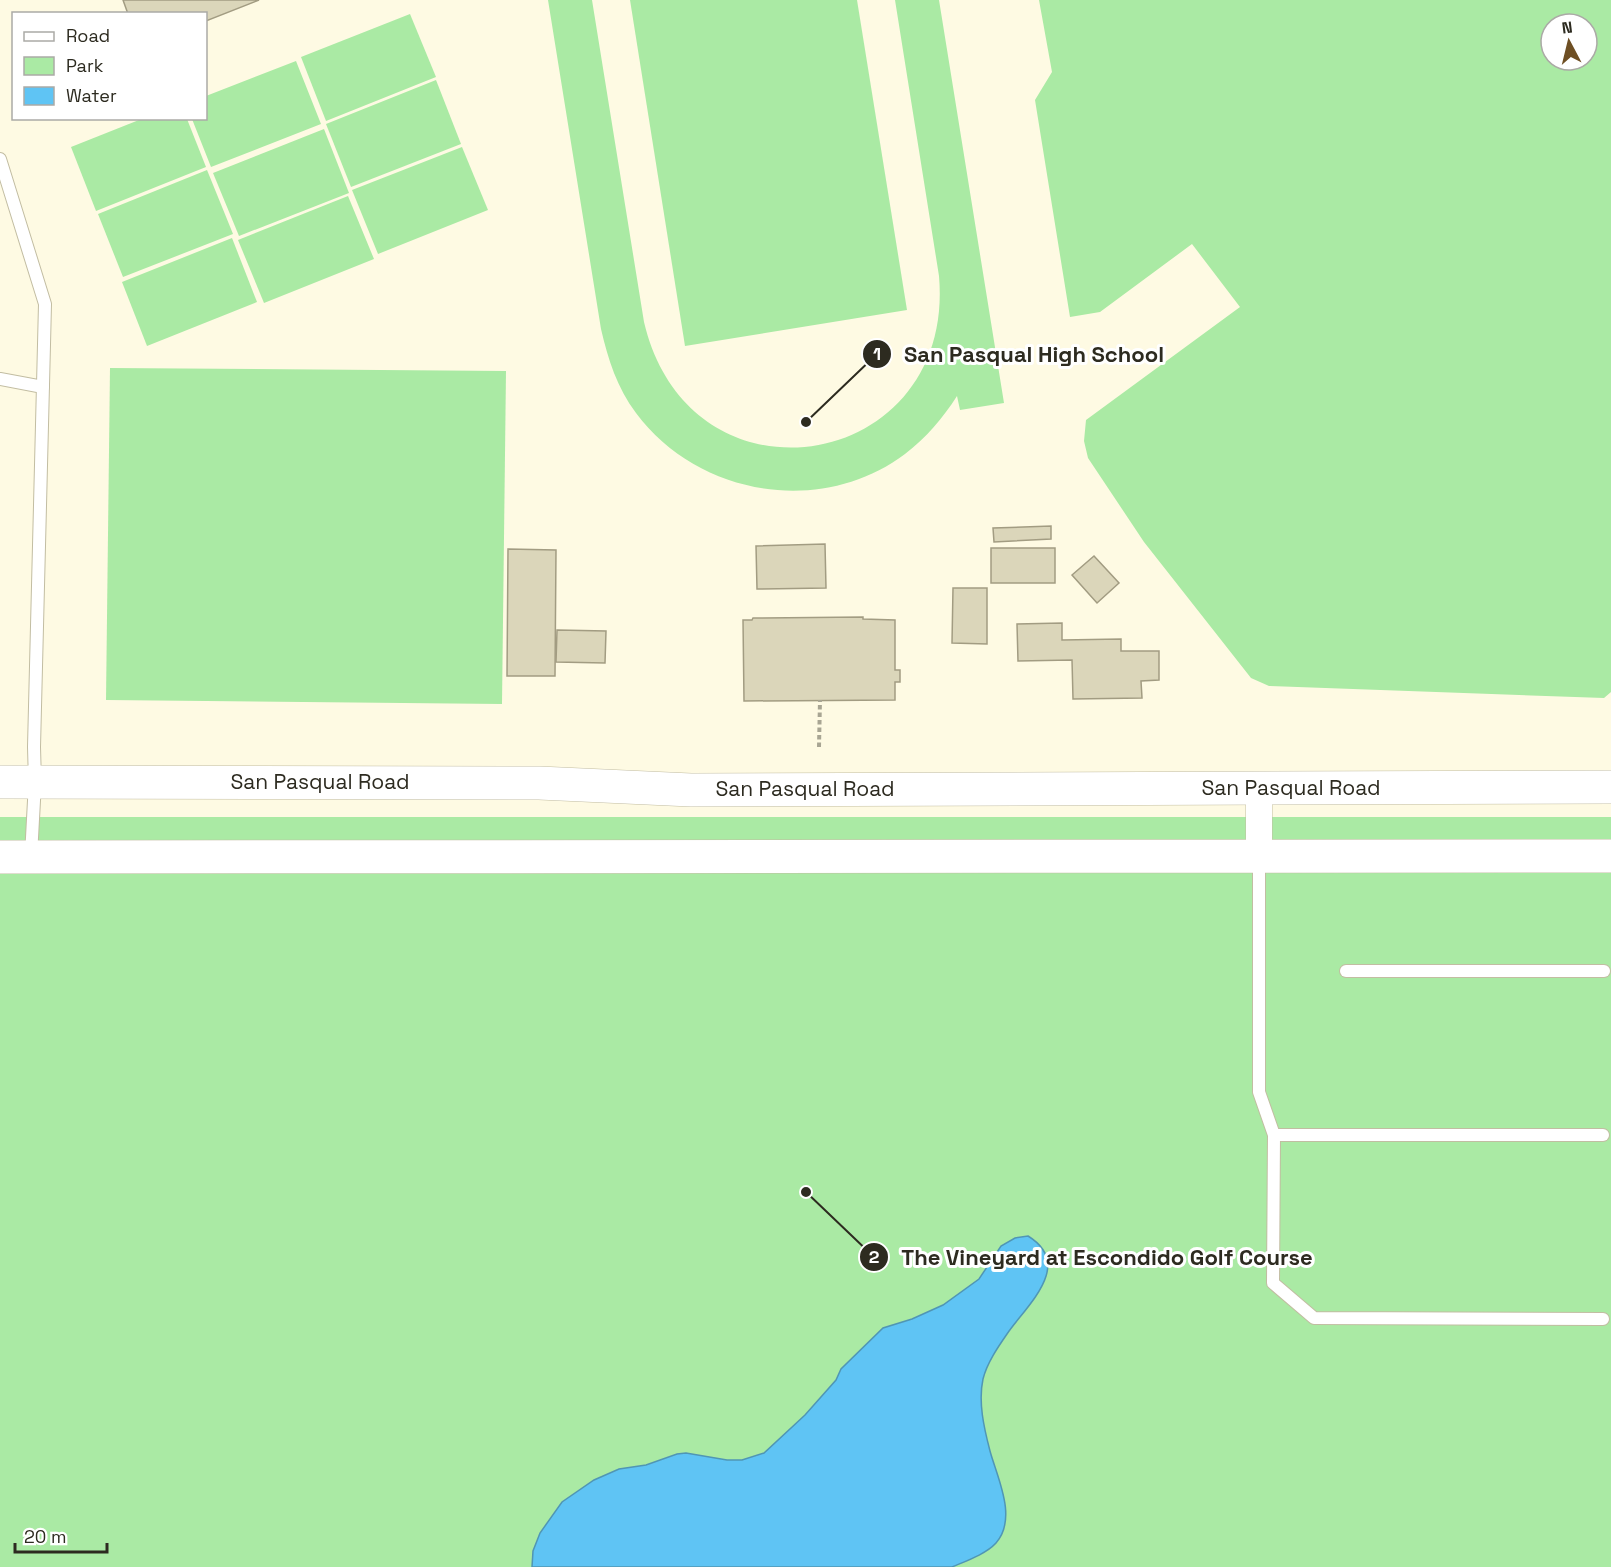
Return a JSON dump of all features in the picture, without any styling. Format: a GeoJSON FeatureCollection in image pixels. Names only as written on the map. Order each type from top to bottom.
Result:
{"type":"FeatureCollection","features":[{"type":"Feature","properties":{"kind":"main road","name":"San Pasqual Road"},"geometry":{"type":"LineString","coordinates":[[0,782],[539,783],[691,790],[1611,787]]}},
{"type":"Feature","properties":{"kind":"main road"},"geometry":{"type":"LineString","coordinates":[[16,857],[1611,856]]}},
{"type":"Feature","properties":{"kind":"street"},"geometry":{"type":"LineString","coordinates":[[1259,788],[1259,856]]}},
{"type":"Feature","properties":{"kind":"lane"},"geometry":{"type":"LineString","coordinates":[[0,159],[45,304],[35,782],[16,857]]}},
{"type":"Feature","properties":{"kind":"lane"},"geometry":{"type":"LineString","coordinates":[[0,379],[43,387]]}},
{"type":"Feature","properties":{"kind":"lane"},"geometry":{"type":"LineString","coordinates":[[1259,856],[1259,1092],[1274,1135],[1274,1283],[1314,1318],[1603,1319]]}},
{"type":"Feature","properties":{"kind":"lane"},"geometry":{"type":"LineString","coordinates":[[1346,971],[1604,971]]}},
{"type":"Feature","properties":{"kind":"lane"},"geometry":{"type":"LineString","coordinates":[[1274,1135],[1604,1135]]}},
{"type":"Feature","properties":{"kind":"path"},"geometry":{"type":"LineString","coordinates":[[819,747],[820,700]]}},
{"type":"Feature","properties":{"kind":"green space"},"geometry":{"type":"Polygon","coordinates":[[[548,0],[592,0],[644,322],[671,384],[712,425],[762,445],[815,446],[865,428],[907,393],[933,342],[939,276],[895,0],[939,0],[1004,403],[960,410],[957,396],[934,427],[920,441],[905,454],[872,474],[836,486],[799,491],[762,488],[726,479],[692,463],[662,441],[636,413],[624,394],[610,362],[601,329],[548,0]]]}},
{"type":"Feature","properties":{"kind":"green space"},"geometry":{"type":"Polygon","coordinates":[[[630,0],[857,0],[907,310],[685,346],[630,0]]]}},
{"type":"Feature","properties":{"kind":"green space"},"geometry":{"type":"Polygon","coordinates":[[[1039,0],[1611,0],[1611,692],[1604,698],[1269,686],[1251,678],[1144,542],[1088,458],[1084,441],[1086,420],[1240,307],[1192,244],[1100,312],[1070,317],[1035,100],[1052,72],[1039,0]]]}},
{"type":"Feature","properties":{"kind":"green space"},"geometry":{"type":"Polygon","coordinates":[[[410,14],[436,77],[326,121],[301,57],[410,14]]]}},
{"type":"Feature","properties":{"kind":"green space"},"geometry":{"type":"Polygon","coordinates":[[[296,61],[321,124],[211,167],[192,120],[207,120],[207,96],[296,61]]]}},
{"type":"Feature","properties":{"kind":"green space"},"geometry":{"type":"Polygon","coordinates":[[[436,80],[461,144],[351,187],[326,124],[436,80]]]}},
{"type":"Feature","properties":{"kind":"green space"},"geometry":{"type":"Polygon","coordinates":[[[139,120],[187,120],[206,167],[96,211],[71,147],[139,120]]]}},
{"type":"Feature","properties":{"kind":"green space"},"geometry":{"type":"Polygon","coordinates":[[[324,129],[349,193],[239,236],[213,173],[324,129]]]}},
{"type":"Feature","properties":{"kind":"green space"},"geometry":{"type":"Polygon","coordinates":[[[462,147],[488,210],[378,254],[352,190],[462,147]]]}},
{"type":"Feature","properties":{"kind":"green space"},"geometry":{"type":"Polygon","coordinates":[[[207,170],[233,234],[123,277],[98,214],[207,170]]]}},
{"type":"Feature","properties":{"kind":"green space"},"geometry":{"type":"Polygon","coordinates":[[[348,196],[374,259],[264,303],[238,240],[348,196]]]}},
{"type":"Feature","properties":{"kind":"green space"},"geometry":{"type":"Polygon","coordinates":[[[232,238],[257,302],[147,346],[122,282],[232,238]]]}},
{"type":"Feature","properties":{"kind":"green space"},"geometry":{"type":"Polygon","coordinates":[[[110,368],[506,371],[502,704],[106,700],[110,368]]]}},
{"type":"Feature","properties":{"kind":"green space"},"geometry":{"type":"Polygon","coordinates":[[[0,817],[1611,817],[1611,1567],[0,1567],[0,817]]]}},
{"type":"Feature","properties":{"kind":"water"},"geometry":{"type":"Polygon","coordinates":[[[1028,1236],[1041,1247],[1047,1260],[1047,1272],[1034,1298],[993,1355],[983,1379],[981,1406],[984,1424],[1006,1510],[1002,1533],[987,1551],[952,1567],[532,1567],[533,1551],[540,1533],[562,1502],[594,1480],[619,1469],[646,1465],[677,1454],[686,1453],[727,1460],[742,1460],[764,1453],[805,1415],[836,1380],[841,1369],[883,1328],[912,1319],[943,1305],[979,1279],[1001,1246],[1015,1238],[1028,1236]]]}},
{"type":"Feature","properties":{"kind":"building"},"geometry":{"type":"Polygon","coordinates":[[[123,0],[259,0],[207,21],[207,12],[127,12],[123,0]]]}},
{"type":"Feature","properties":{"kind":"building"},"geometry":{"type":"Polygon","coordinates":[[[1051,526],[1051,539],[994,542],[993,528],[1051,526]]]}},
{"type":"Feature","properties":{"kind":"building"},"geometry":{"type":"Polygon","coordinates":[[[825,544],[826,588],[757,589],[756,546],[825,544]]]}},
{"type":"Feature","properties":{"kind":"building"},"geometry":{"type":"Polygon","coordinates":[[[991,548],[1055,548],[1055,583],[991,583],[991,548]]]}},
{"type":"Feature","properties":{"kind":"building"},"geometry":{"type":"Polygon","coordinates":[[[508,549],[556,550],[555,676],[507,676],[508,549]]]}},
{"type":"Feature","properties":{"kind":"building"},"geometry":{"type":"Polygon","coordinates":[[[1094,556],[1119,583],[1097,603],[1072,575],[1094,556]]]}},
{"type":"Feature","properties":{"kind":"building"},"geometry":{"type":"Polygon","coordinates":[[[953,588],[987,588],[987,644],[952,643],[953,588]]]}},
{"type":"Feature","properties":{"kind":"building"},"geometry":{"type":"Polygon","coordinates":[[[863,617],[863,619],[895,620],[895,670],[900,670],[900,682],[895,682],[895,700],[744,701],[743,620],[863,617]]]}},
{"type":"Feature","properties":{"kind":"building"},"geometry":{"type":"Polygon","coordinates":[[[1062,623],[1062,640],[1121,639],[1121,651],[1159,651],[1159,680],[1141,681],[1142,698],[1073,699],[1072,660],[1018,661],[1017,624],[1062,623]]]}},
{"type":"Feature","properties":{"kind":"building"},"geometry":{"type":"Polygon","coordinates":[[[557,630],[606,631],[605,663],[556,662],[557,630]]]}},
{"type":"Feature","properties":{"kind":"place","name":"San Pasqual High School"},"geometry":{"type":"Point","coordinates":[806,422]}},
{"type":"Feature","properties":{"kind":"place","name":"The Vineyard at Escondido Golf Course"},"geometry":{"type":"Point","coordinates":[806,1192]}}]}
